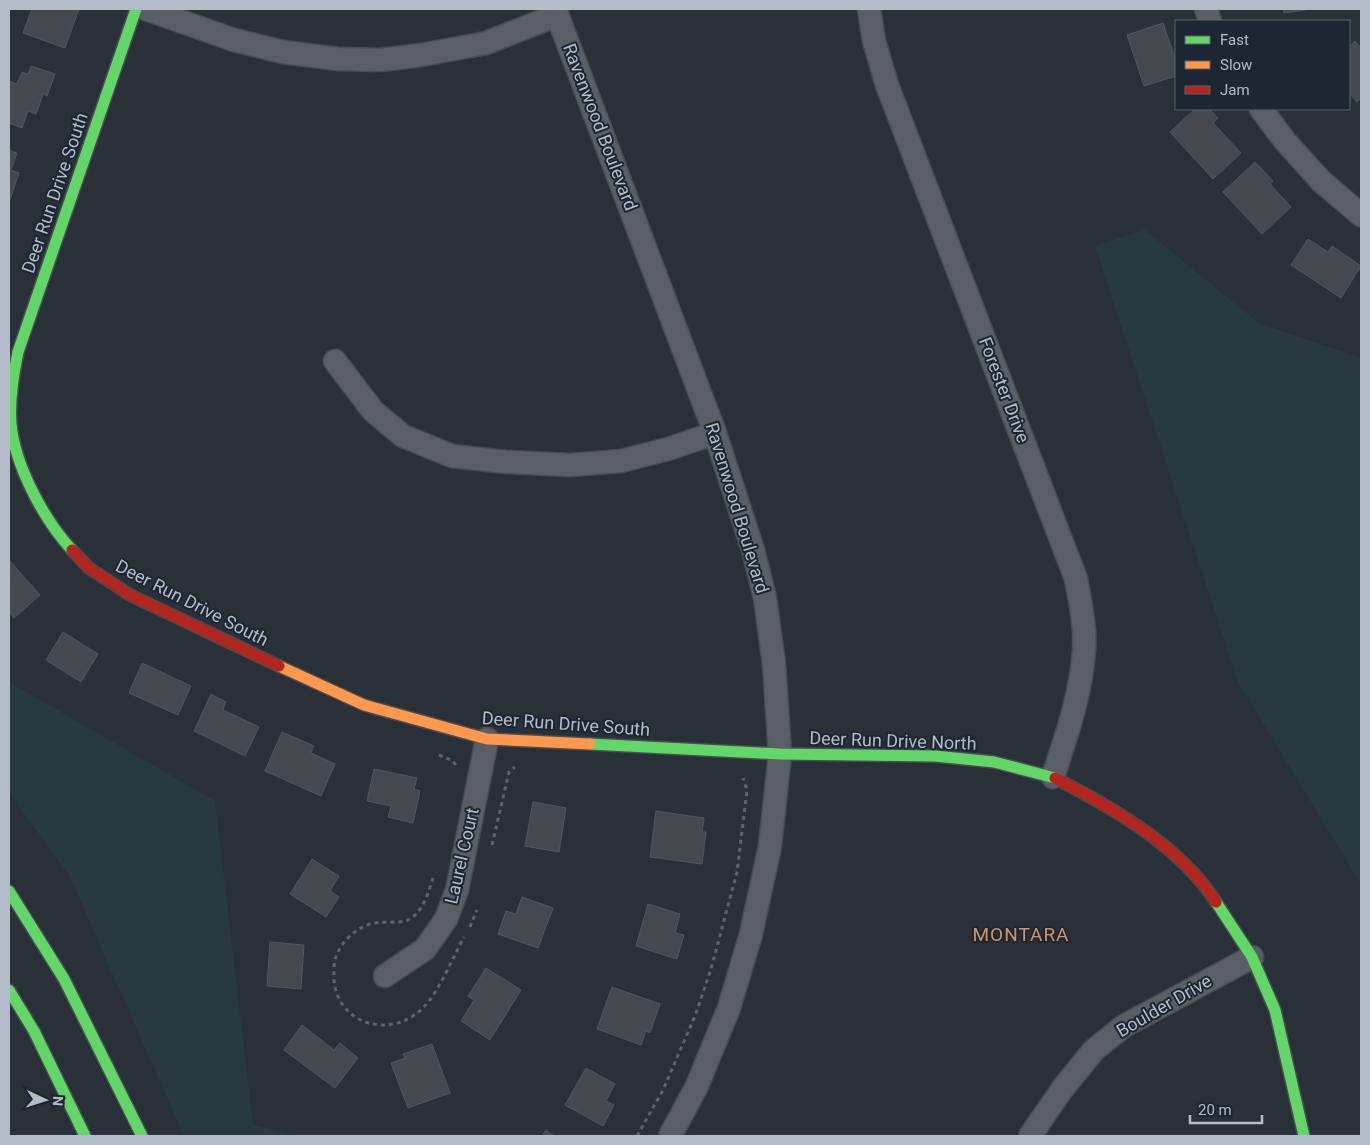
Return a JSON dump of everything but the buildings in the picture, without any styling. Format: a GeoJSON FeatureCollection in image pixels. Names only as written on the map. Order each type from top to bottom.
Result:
{"type":"FeatureCollection","features":[{"type":"Feature","properties":{"kind":"street","name":"Deer Run Drive South"},"geometry":{"type":"LineString","coordinates":[[136,9],[18,352],[11,385],[11,425],[21,465],[36,499],[62,538],[89,568],[130,595],[364,705],[487,740],[780,754]]}},
{"type":"Feature","properties":{"kind":"street"},"geometry":{"type":"LineString","coordinates":[[146,9],[234,40],[283,52],[338,59],[381,60],[486,43],[556,12]]}},
{"type":"Feature","properties":{"kind":"street","name":"Forester Drive"},"geometry":{"type":"LineString","coordinates":[[869,9],[874,41],[887,85],[1076,579],[1082,616],[1084,650],[1076,705],[1053,777]]}},
{"type":"Feature","properties":{"kind":"street","name":"Ravenwood Boulevard"},"geometry":{"type":"LineString","coordinates":[[556,12],[715,433],[753,550],[765,598],[774,664],[780,754],[770,846],[751,934],[729,1008],[697,1086],[670,1136]]}},
{"type":"Feature","properties":{"kind":"street"},"geometry":{"type":"LineString","coordinates":[[1262,110],[1285,141],[1321,181],[1361,215]]}},
{"type":"Feature","properties":{"kind":"street"},"geometry":{"type":"LineString","coordinates":[[336,361],[373,411],[403,436],[452,456],[506,462],[570,464],[612,461],[668,449],[715,433]]}},
{"type":"Feature","properties":{"kind":"street","name":"Laurel Court"},"geometry":{"type":"LineString","coordinates":[[385,976],[425,949],[446,919],[457,890],[487,740]]}},
{"type":"Feature","properties":{"kind":"street","name":"Deer Run Drive North"},"geometry":{"type":"LineString","coordinates":[[780,754],[935,756],[994,762],[1053,777],[1099,801],[1158,842],[1185,864],[1214,899],[1252,957],[1275,1010],[1286,1048],[1304,1136]]}},
{"type":"Feature","properties":{"kind":"street"},"geometry":{"type":"LineString","coordinates":[[9,890],[64,979],[142,1136]]}},
{"type":"Feature","properties":{"kind":"street","name":"Boulder Drive"},"geometry":{"type":"LineString","coordinates":[[1030,1136],[1063,1088],[1094,1050],[1124,1026],[1252,957]]}},
{"type":"Feature","properties":{"kind":"street"},"geometry":{"type":"LineString","coordinates":[[9,990],[34,1031],[85,1136]]}},
{"type":"Feature","properties":{"kind":"green space"},"geometry":{"type":"Polygon","coordinates":[[[1145,230],[1259,323],[1361,358],[1361,884],[1238,682],[1095,246],[1145,230]]]}},
{"type":"Feature","properties":{"kind":"green space"},"geometry":{"type":"Polygon","coordinates":[[[9,682],[215,801],[253,1125],[299,1136],[184,1136],[69,875],[9,793],[9,682]]]}},
{"type":"Feature","properties":{"kind":"traffic: fast"},"geometry":{"type":"LineString","coordinates":[[72,550],[41,508],[18,457],[11,424],[12,388],[18,352],[136,9]]}},
{"type":"Feature","properties":{"kind":"traffic: fast"},"geometry":{"type":"LineString","coordinates":[[590,744],[780,754],[935,756],[994,762],[1055,778]]}},
{"type":"Feature","properties":{"kind":"traffic: fast"},"geometry":{"type":"LineString","coordinates":[[9,891],[64,979],[142,1136]]}},
{"type":"Feature","properties":{"kind":"traffic: fast"},"geometry":{"type":"LineString","coordinates":[[1216,902],[1252,957],[1275,1010],[1304,1136]]}},
{"type":"Feature","properties":{"kind":"traffic: fast"},"geometry":{"type":"LineString","coordinates":[[9,990],[34,1031],[85,1136]]}},
{"type":"Feature","properties":{"kind":"traffic: slow"},"geometry":{"type":"LineString","coordinates":[[279,666],[364,705],[487,739],[590,744]]}},
{"type":"Feature","properties":{"kind":"traffic: jam"},"geometry":{"type":"LineString","coordinates":[[72,550],[89,568],[130,595],[279,666]]}},
{"type":"Feature","properties":{"kind":"traffic: jam"},"geometry":{"type":"LineString","coordinates":[[1055,778],[1100,802],[1165,846],[1184,863],[1216,902]]}},
{"type":"Feature","properties":{"kind":"district","name":"MONTARA"},"geometry":{"type":"Point","coordinates":[1021,934]}}]}
